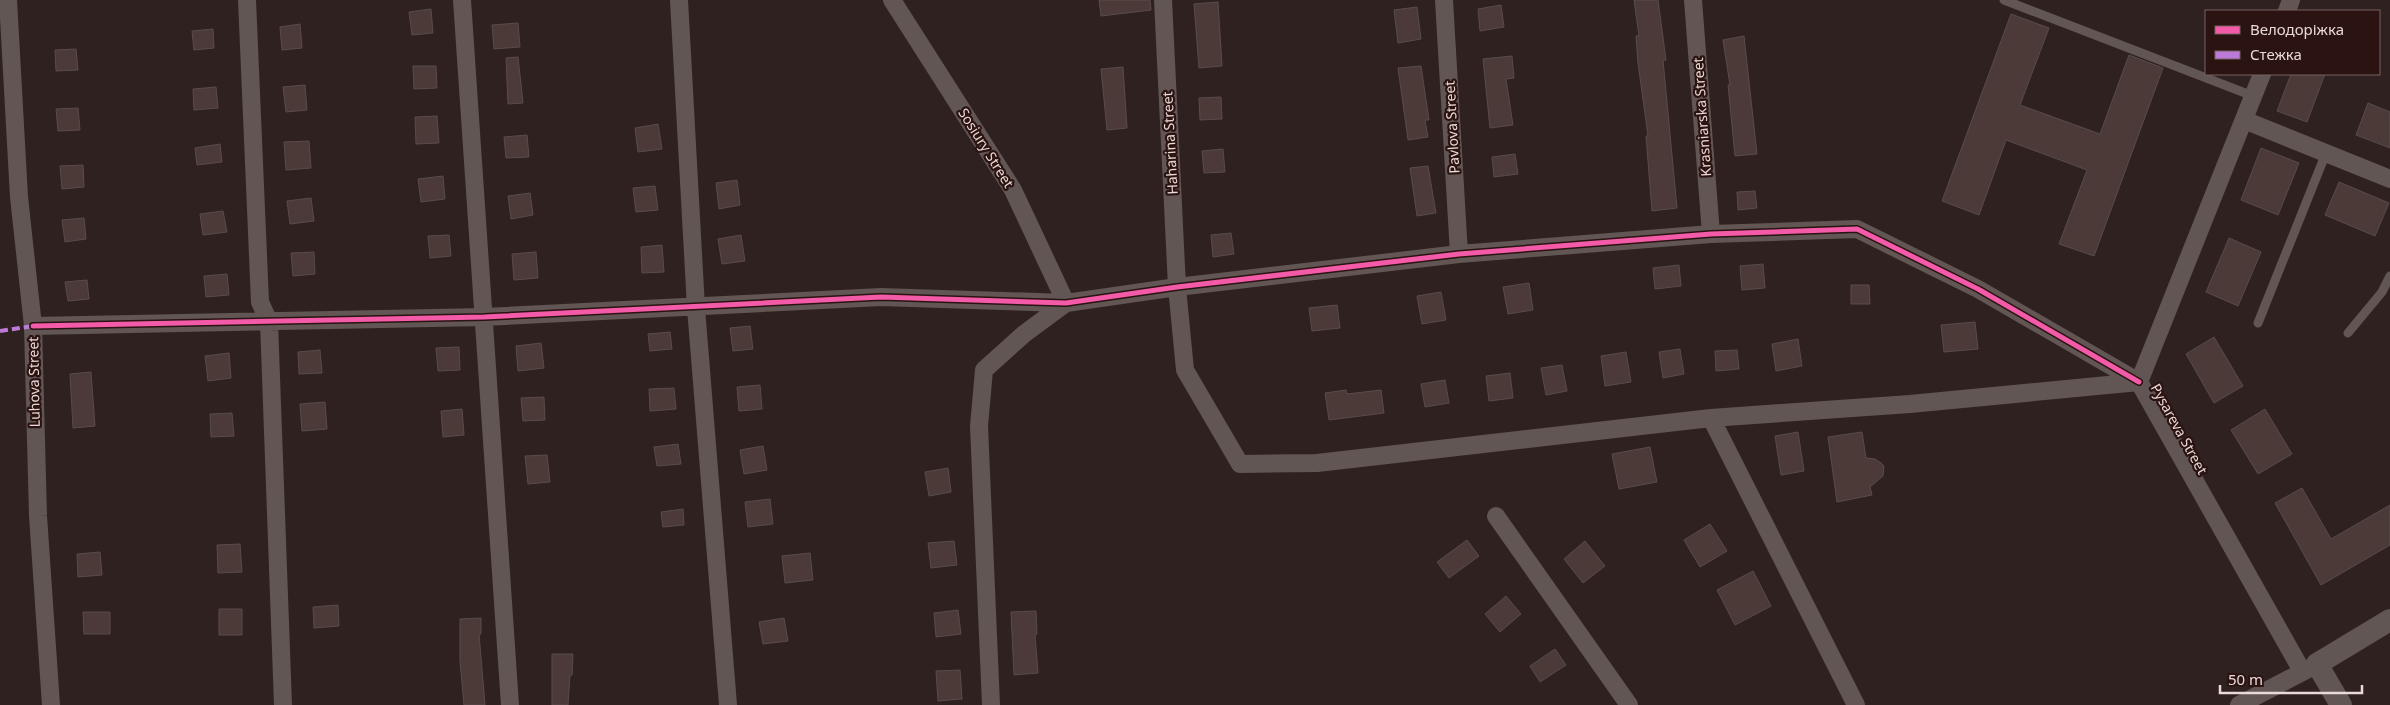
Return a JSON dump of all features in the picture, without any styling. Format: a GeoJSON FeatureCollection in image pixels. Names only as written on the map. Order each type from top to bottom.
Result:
{"type":"FeatureCollection","features":[{"type":"Feature","properties":{"kind":"street","name":"Luhova Street"},"geometry":{"type":"LineString","coordinates":[[8,0],[19,197],[33,326],[38,516],[51,705]]}},
{"type":"Feature","properties":{"kind":"street"},"geometry":{"type":"LineString","coordinates":[[247,0],[260,302],[269,322],[283,705]]}},
{"type":"Feature","properties":{"kind":"street"},"geometry":{"type":"LineString","coordinates":[[462,0],[510,705]]}},
{"type":"Feature","properties":{"kind":"street"},"geometry":{"type":"LineString","coordinates":[[679,0],[696,308],[728,705]]}},
{"type":"Feature","properties":{"kind":"street","name":"Sosiury Street"},"geometry":{"type":"LineString","coordinates":[[892,0],[1013,190],[1066,303]]}},
{"type":"Feature","properties":{"kind":"street","name":"Haharina Street"},"geometry":{"type":"LineString","coordinates":[[1163,0],[1177,286],[1185,370],[1240,464],[1317,463],[1711,418]]}},
{"type":"Feature","properties":{"kind":"street","name":"Pavlova Street"},"geometry":{"type":"LineString","coordinates":[[1444,0],[1459,254]]}},
{"type":"Feature","properties":{"kind":"street","name":"Krasniarska Street"},"geometry":{"type":"LineString","coordinates":[[1693,0],[1710,234]]}},
{"type":"Feature","properties":{"kind":"street","name":"Pysareva Street"},"geometry":{"type":"LineString","coordinates":[[2262,75],[2139,382],[2309,668]]}},
{"type":"Feature","properties":{"kind":"street"},"geometry":{"type":"LineString","coordinates":[[2244,120],[2390,179]]}},
{"type":"Feature","properties":{"kind":"street"},"geometry":{"type":"LineString","coordinates":[[33,326],[484,317],[696,308],[881,297],[1066,303],[1177,286],[1459,254],[1710,234],[1858,229],[1978,289],[2139,382]]}},
{"type":"Feature","properties":{"kind":"street"},"geometry":{"type":"LineString","coordinates":[[991,705],[979,426],[984,370],[1024,334],[1066,303]]}},
{"type":"Feature","properties":{"kind":"street"},"geometry":{"type":"LineString","coordinates":[[1856,705],[1711,418],[1910,404],[2139,382]]}},
{"type":"Feature","properties":{"kind":"street"},"geometry":{"type":"LineString","coordinates":[[1496,516],[1628,705]]}},
{"type":"Feature","properties":{"kind":"street"},"geometry":{"type":"LineString","coordinates":[[2239,705],[2309,668],[2390,620]]}},
{"type":"Feature","properties":{"kind":"street"},"geometry":{"type":"LineString","coordinates":[[2309,668],[2341,705]]}},
{"type":"Feature","properties":{"kind":"lane"},"geometry":{"type":"LineString","coordinates":[[2004,0],[2253,96]]}},
{"type":"Feature","properties":{"kind":"lane"},"geometry":{"type":"LineString","coordinates":[[2258,323],[2326,153]]}},
{"type":"Feature","properties":{"kind":"lane"},"geometry":{"type":"LineString","coordinates":[[2348,333],[2382,292],[2390,276]]}},
{"type":"Feature","properties":{"kind":"building"},"geometry":{"type":"Polygon","coordinates":[[[1099,0],[1150,0],[1151,10],[1101,16],[1099,0]]]}},
{"type":"Feature","properties":{"kind":"building"},"geometry":{"type":"Polygon","coordinates":[[[1634,0],[1658,0],[1666,60],[1663,60],[1677,208],[1652,211],[1646,136],[1648,136],[1638,63],[1636,36],[1639,36],[1634,0]]]}},
{"type":"Feature","properties":{"kind":"building"},"geometry":{"type":"Polygon","coordinates":[[[1218,2],[1222,66],[1199,68],[1194,4],[1218,2]]]}},
{"type":"Feature","properties":{"kind":"building"},"geometry":{"type":"Polygon","coordinates":[[[1501,5],[1504,27],[1480,31],[1478,9],[1501,5]]]}},
{"type":"Feature","properties":{"kind":"building"},"geometry":{"type":"Polygon","coordinates":[[[1417,7],[1421,39],[1398,43],[1394,10],[1417,7]]]}},
{"type":"Feature","properties":{"kind":"building"},"geometry":{"type":"Polygon","coordinates":[[[431,9],[433,33],[412,35],[409,12],[431,9]]]}},
{"type":"Feature","properties":{"kind":"building"},"geometry":{"type":"Polygon","coordinates":[[[2011,14],[2049,28],[2020,105],[2100,134],[2129,55],[2163,68],[2094,256],[2059,244],[2087,170],[2006,140],[1979,215],[1942,201],[2011,14]]]}},
{"type":"Feature","properties":{"kind":"building"},"geometry":{"type":"Polygon","coordinates":[[[518,23],[520,47],[494,49],[492,25],[518,23]]]}},
{"type":"Feature","properties":{"kind":"building"},"geometry":{"type":"Polygon","coordinates":[[[300,24],[302,48],[282,50],[280,27],[300,24]]]}},
{"type":"Feature","properties":{"kind":"building"},"geometry":{"type":"Polygon","coordinates":[[[213,29],[214,48],[194,50],[192,31],[213,29]]]}},
{"type":"Feature","properties":{"kind":"building"},"geometry":{"type":"Polygon","coordinates":[[[1744,36],[1757,154],[1735,156],[1728,85],[1730,85],[1723,40],[1744,36]]]}},
{"type":"Feature","properties":{"kind":"building"},"geometry":{"type":"Polygon","coordinates":[[[76,49],[78,70],[56,71],[55,50],[76,49]]]}},
{"type":"Feature","properties":{"kind":"building"},"geometry":{"type":"Polygon","coordinates":[[[1512,56],[1514,78],[1506,79],[1513,125],[1490,128],[1483,59],[1512,56]]]}},
{"type":"Feature","properties":{"kind":"building"},"geometry":{"type":"Polygon","coordinates":[[[518,57],[523,103],[508,104],[506,58],[518,57]]]}},
{"type":"Feature","properties":{"kind":"building"},"geometry":{"type":"Polygon","coordinates":[[[413,66],[436,66],[437,88],[414,89],[413,66]]]}},
{"type":"Feature","properties":{"kind":"building"},"geometry":{"type":"Polygon","coordinates":[[[1421,66],[1429,120],[1425,120],[1428,137],[1408,140],[1398,68],[1421,66]]]}},
{"type":"Feature","properties":{"kind":"building"},"geometry":{"type":"Polygon","coordinates":[[[1123,67],[1127,128],[1107,130],[1101,69],[1123,67]]]}},
{"type":"Feature","properties":{"kind":"building"},"geometry":{"type":"Polygon","coordinates":[[[2291,75],[2325,75],[2307,122],[2277,111],[2291,75]]]}},
{"type":"Feature","properties":{"kind":"building"},"geometry":{"type":"Polygon","coordinates":[[[305,85],[307,110],[286,112],[283,87],[305,85]]]}},
{"type":"Feature","properties":{"kind":"building"},"geometry":{"type":"Polygon","coordinates":[[[216,87],[218,108],[194,110],[193,89],[216,87]]]}},
{"type":"Feature","properties":{"kind":"building"},"geometry":{"type":"Polygon","coordinates":[[[1221,97],[1222,119],[1200,120],[1199,98],[1221,97]]]}},
{"type":"Feature","properties":{"kind":"building"},"geometry":{"type":"Polygon","coordinates":[[[2368,103],[2390,112],[2390,148],[2356,135],[2368,103]]]}},
{"type":"Feature","properties":{"kind":"building"},"geometry":{"type":"Polygon","coordinates":[[[78,108],[80,130],[58,131],[56,109],[78,108]]]}},
{"type":"Feature","properties":{"kind":"building"},"geometry":{"type":"Polygon","coordinates":[[[437,116],[439,143],[416,144],[415,117],[437,116]]]}},
{"type":"Feature","properties":{"kind":"building"},"geometry":{"type":"Polygon","coordinates":[[[658,124],[662,149],[638,152],[635,128],[658,124]]]}},
{"type":"Feature","properties":{"kind":"building"},"geometry":{"type":"Polygon","coordinates":[[[527,135],[529,157],[506,158],[504,137],[527,135]]]}},
{"type":"Feature","properties":{"kind":"building"},"geometry":{"type":"Polygon","coordinates":[[[309,141],[311,168],[286,170],[284,142],[309,141]]]}},
{"type":"Feature","properties":{"kind":"building"},"geometry":{"type":"Polygon","coordinates":[[[220,144],[222,162],[197,165],[195,148],[220,144]]]}},
{"type":"Feature","properties":{"kind":"building"},"geometry":{"type":"Polygon","coordinates":[[[2261,148],[2299,163],[2278,215],[2241,200],[2261,148]]]}},
{"type":"Feature","properties":{"kind":"building"},"geometry":{"type":"Polygon","coordinates":[[[1223,149],[1225,172],[1204,173],[1202,151],[1223,149]]]}},
{"type":"Feature","properties":{"kind":"building"},"geometry":{"type":"Polygon","coordinates":[[[1515,154],[1518,174],[1494,177],[1492,157],[1515,154]]]}},
{"type":"Feature","properties":{"kind":"building"},"geometry":{"type":"Polygon","coordinates":[[[83,165],[84,187],[62,189],[60,166],[83,165]]]}},
{"type":"Feature","properties":{"kind":"building"},"geometry":{"type":"Polygon","coordinates":[[[1428,166],[1436,213],[1417,216],[1410,168],[1428,166]]]}},
{"type":"Feature","properties":{"kind":"building"},"geometry":{"type":"Polygon","coordinates":[[[443,176],[445,199],[421,202],[418,179],[443,176]]]}},
{"type":"Feature","properties":{"kind":"building"},"geometry":{"type":"Polygon","coordinates":[[[737,180],[740,205],[719,209],[716,183],[737,180]]]}},
{"type":"Feature","properties":{"kind":"building"},"geometry":{"type":"Polygon","coordinates":[[[2339,182],[2389,203],[2375,236],[2325,215],[2339,182]]]}},
{"type":"Feature","properties":{"kind":"building"},"geometry":{"type":"Polygon","coordinates":[[[655,186],[658,210],[636,212],[633,188],[655,186]]]}},
{"type":"Feature","properties":{"kind":"building"},"geometry":{"type":"Polygon","coordinates":[[[1755,191],[1757,208],[1738,210],[1737,192],[1755,191]]]}},
{"type":"Feature","properties":{"kind":"building"},"geometry":{"type":"Polygon","coordinates":[[[530,193],[533,215],[511,219],[508,196],[530,193]]]}},
{"type":"Feature","properties":{"kind":"building"},"geometry":{"type":"Polygon","coordinates":[[[311,198],[314,221],[290,224],[287,201],[311,198]]]}},
{"type":"Feature","properties":{"kind":"building"},"geometry":{"type":"Polygon","coordinates":[[[223,211],[227,232],[203,235],[200,214],[223,211]]]}},
{"type":"Feature","properties":{"kind":"building"},"geometry":{"type":"Polygon","coordinates":[[[84,218],[86,239],[65,242],[62,220],[84,218]]]}},
{"type":"Feature","properties":{"kind":"building"},"geometry":{"type":"Polygon","coordinates":[[[1231,233],[1234,254],[1213,257],[1211,235],[1231,233]]]}},
{"type":"Feature","properties":{"kind":"building"},"geometry":{"type":"Polygon","coordinates":[[[449,235],[451,256],[430,258],[428,236],[449,235]]]}},
{"type":"Feature","properties":{"kind":"building"},"geometry":{"type":"Polygon","coordinates":[[[741,235],[745,261],[722,264],[718,239],[741,235]]]}},
{"type":"Feature","properties":{"kind":"building"},"geometry":{"type":"Polygon","coordinates":[[[2229,238],[2261,252],[2238,306],[2206,292],[2229,238]]]}},
{"type":"Feature","properties":{"kind":"building"},"geometry":{"type":"Polygon","coordinates":[[[662,245],[664,272],[642,273],[641,247],[662,245]]]}},
{"type":"Feature","properties":{"kind":"building"},"geometry":{"type":"Polygon","coordinates":[[[314,252],[315,274],[293,276],[291,253],[314,252]]]}},
{"type":"Feature","properties":{"kind":"building"},"geometry":{"type":"Polygon","coordinates":[[[536,252],[538,278],[514,280],[512,254],[536,252]]]}},
{"type":"Feature","properties":{"kind":"building"},"geometry":{"type":"Polygon","coordinates":[[[1763,264],[1765,288],[1742,290],[1740,266],[1763,264]]]}},
{"type":"Feature","properties":{"kind":"building"},"geometry":{"type":"Polygon","coordinates":[[[1679,265],[1681,286],[1655,289],[1653,268],[1679,265]]]}},
{"type":"Feature","properties":{"kind":"building"},"geometry":{"type":"Polygon","coordinates":[[[227,274],[229,295],[206,297],[204,276],[227,274]]]}},
{"type":"Feature","properties":{"kind":"building"},"geometry":{"type":"Polygon","coordinates":[[[87,280],[89,299],[68,301],[65,282],[87,280]]]}},
{"type":"Feature","properties":{"kind":"building"},"geometry":{"type":"Polygon","coordinates":[[[1529,283],[1533,310],[1508,314],[1503,287],[1529,283]]]}},
{"type":"Feature","properties":{"kind":"building"},"geometry":{"type":"Polygon","coordinates":[[[1851,285],[1869,285],[1870,304],[1851,304],[1851,285]]]}},
{"type":"Feature","properties":{"kind":"building"},"geometry":{"type":"Polygon","coordinates":[[[1441,292],[1446,320],[1422,324],[1417,296],[1441,292]]]}},
{"type":"Feature","properties":{"kind":"building"},"geometry":{"type":"Polygon","coordinates":[[[1337,305],[1340,328],[1312,331],[1309,308],[1337,305]]]}},
{"type":"Feature","properties":{"kind":"building"},"geometry":{"type":"Polygon","coordinates":[[[1975,322],[1978,349],[1944,352],[1941,325],[1975,322]]]}},
{"type":"Feature","properties":{"kind":"building"},"geometry":{"type":"Polygon","coordinates":[[[750,326],[753,349],[733,351],[730,328],[750,326]]]}},
{"type":"Feature","properties":{"kind":"building"},"geometry":{"type":"Polygon","coordinates":[[[670,332],[672,349],[650,351],[648,334],[670,332]]]}},
{"type":"Feature","properties":{"kind":"building"},"geometry":{"type":"Polygon","coordinates":[[[2214,337],[2243,386],[2214,403],[2186,354],[2214,337]]]}},
{"type":"Feature","properties":{"kind":"building"},"geometry":{"type":"Polygon","coordinates":[[[1798,339],[1802,366],[1776,371],[1772,344],[1798,339]]]}},
{"type":"Feature","properties":{"kind":"building"},"geometry":{"type":"Polygon","coordinates":[[[541,343],[544,368],[518,371],[516,346],[541,343]]]}},
{"type":"Feature","properties":{"kind":"building"},"geometry":{"type":"Polygon","coordinates":[[[459,347],[460,370],[438,371],[436,348],[459,347]]]}},
{"type":"Feature","properties":{"kind":"building"},"geometry":{"type":"Polygon","coordinates":[[[1680,349],[1684,374],[1663,378],[1659,352],[1680,349]]]}},
{"type":"Feature","properties":{"kind":"building"},"geometry":{"type":"Polygon","coordinates":[[[320,350],[322,373],[299,374],[298,352],[320,350]]]}},
{"type":"Feature","properties":{"kind":"building"},"geometry":{"type":"Polygon","coordinates":[[[1737,350],[1739,369],[1716,371],[1715,351],[1737,350]]]}},
{"type":"Feature","properties":{"kind":"building"},"geometry":{"type":"Polygon","coordinates":[[[1626,352],[1631,382],[1605,386],[1601,356],[1626,352]]]}},
{"type":"Feature","properties":{"kind":"building"},"geometry":{"type":"Polygon","coordinates":[[[229,353],[231,378],[208,381],[205,356],[229,353]]]}},
{"type":"Feature","properties":{"kind":"building"},"geometry":{"type":"Polygon","coordinates":[[[1562,365],[1567,391],[1546,395],[1541,368],[1562,365]]]}},
{"type":"Feature","properties":{"kind":"building"},"geometry":{"type":"Polygon","coordinates":[[[91,372],[95,426],[73,428],[70,374],[91,372]]]}},
{"type":"Feature","properties":{"kind":"building"},"geometry":{"type":"Polygon","coordinates":[[[1510,373],[1513,398],[1489,401],[1486,376],[1510,373]]]}},
{"type":"Feature","properties":{"kind":"building"},"geometry":{"type":"Polygon","coordinates":[[[1445,380],[1449,403],[1425,407],[1421,384],[1445,380]]]}},
{"type":"Feature","properties":{"kind":"building"},"geometry":{"type":"Polygon","coordinates":[[[760,385],[762,409],[739,411],[737,387],[760,385]]]}},
{"type":"Feature","properties":{"kind":"building"},"geometry":{"type":"Polygon","coordinates":[[[674,388],[676,409],[650,411],[649,389],[674,388]]]}},
{"type":"Feature","properties":{"kind":"building"},"geometry":{"type":"Polygon","coordinates":[[[1346,390],[1347,394],[1381,390],[1384,413],[1329,420],[1325,393],[1346,390]]]}},
{"type":"Feature","properties":{"kind":"building"},"geometry":{"type":"Polygon","coordinates":[[[544,397],[545,420],[523,421],[521,398],[544,397]]]}},
{"type":"Feature","properties":{"kind":"building"},"geometry":{"type":"Polygon","coordinates":[[[325,402],[327,429],[302,431],[300,404],[325,402]]]}},
{"type":"Feature","properties":{"kind":"building"},"geometry":{"type":"Polygon","coordinates":[[[462,409],[464,435],[443,437],[441,411],[462,409]]]}},
{"type":"Feature","properties":{"kind":"building"},"geometry":{"type":"Polygon","coordinates":[[[2265,409],[2292,454],[2258,474],[2231,430],[2265,409]]]}},
{"type":"Feature","properties":{"kind":"building"},"geometry":{"type":"Polygon","coordinates":[[[232,413],[234,436],[211,437],[210,414],[232,413]]]}},
{"type":"Feature","properties":{"kind":"building"},"geometry":{"type":"Polygon","coordinates":[[[1798,432],[1804,471],[1781,475],[1775,436],[1798,432]]]}},
{"type":"Feature","properties":{"kind":"building"},"geometry":{"type":"Polygon","coordinates":[[[1862,432],[1866,458],[1875,459],[1884,466],[1883,476],[1870,487],[1872,495],[1837,502],[1828,437],[1862,432]]]}},
{"type":"Feature","properties":{"kind":"building"},"geometry":{"type":"Polygon","coordinates":[[[678,444],[681,464],[657,466],[654,447],[678,444]]]}},
{"type":"Feature","properties":{"kind":"building"},"geometry":{"type":"Polygon","coordinates":[[[763,446],[767,470],[744,474],[740,450],[763,446]]]}},
{"type":"Feature","properties":{"kind":"building"},"geometry":{"type":"Polygon","coordinates":[[[1650,447],[1657,482],[1619,489],[1612,454],[1650,447]]]}},
{"type":"Feature","properties":{"kind":"building"},"geometry":{"type":"Polygon","coordinates":[[[547,455],[550,482],[528,484],[525,456],[547,455]]]}},
{"type":"Feature","properties":{"kind":"building"},"geometry":{"type":"Polygon","coordinates":[[[948,468],[951,492],[929,496],[925,472],[948,468]]]}},
{"type":"Feature","properties":{"kind":"building"},"geometry":{"type":"Polygon","coordinates":[[[2302,488],[2331,539],[2390,505],[2390,545],[2321,585],[2275,503],[2302,488]]]}},
{"type":"Feature","properties":{"kind":"building"},"geometry":{"type":"Polygon","coordinates":[[[770,499],[773,524],[748,527],[745,502],[770,499]]]}},
{"type":"Feature","properties":{"kind":"building"},"geometry":{"type":"Polygon","coordinates":[[[683,509],[684,525],[663,527],[661,512],[683,509]]]}},
{"type":"Feature","properties":{"kind":"building"},"geometry":{"type":"Polygon","coordinates":[[[1710,524],[1727,551],[1700,567],[1684,540],[1710,524]]]}},
{"type":"Feature","properties":{"kind":"building"},"geometry":{"type":"Polygon","coordinates":[[[1467,540],[1479,556],[1449,578],[1437,562],[1467,540]]]}},
{"type":"Feature","properties":{"kind":"building"},"geometry":{"type":"Polygon","coordinates":[[[954,541],[957,565],[931,568],[928,543],[954,541]]]}},
{"type":"Feature","properties":{"kind":"building"},"geometry":{"type":"Polygon","coordinates":[[[1585,541],[1605,566],[1583,583],[1564,559],[1585,541]]]}},
{"type":"Feature","properties":{"kind":"building"},"geometry":{"type":"Polygon","coordinates":[[[240,544],[242,572],[218,573],[217,545],[240,544]]]}},
{"type":"Feature","properties":{"kind":"building"},"geometry":{"type":"Polygon","coordinates":[[[100,552],[102,575],[78,577],[77,554],[100,552]]]}},
{"type":"Feature","properties":{"kind":"building"},"geometry":{"type":"Polygon","coordinates":[[[810,553],[813,580],[785,583],[782,556],[810,553]]]}},
{"type":"Feature","properties":{"kind":"building"},"geometry":{"type":"Polygon","coordinates":[[[1753,571],[1771,606],[1735,625],[1717,590],[1753,571]]]}},
{"type":"Feature","properties":{"kind":"building"},"geometry":{"type":"Polygon","coordinates":[[[1506,596],[1521,614],[1500,632],[1485,614],[1506,596]]]}},
{"type":"Feature","properties":{"kind":"building"},"geometry":{"type":"Polygon","coordinates":[[[338,605],[339,626],[314,628],[313,607],[338,605]]]}},
{"type":"Feature","properties":{"kind":"building"},"geometry":{"type":"Polygon","coordinates":[[[219,609],[242,609],[242,635],[219,635],[219,609]]]}},
{"type":"Feature","properties":{"kind":"building"},"geometry":{"type":"Polygon","coordinates":[[[958,610],[961,634],[936,637],[934,613],[958,610]]]}},
{"type":"Feature","properties":{"kind":"building"},"geometry":{"type":"Polygon","coordinates":[[[1036,611],[1037,634],[1035,635],[1038,673],[1014,675],[1011,612],[1036,611]]]}},
{"type":"Feature","properties":{"kind":"building"},"geometry":{"type":"Polygon","coordinates":[[[83,612],[110,612],[110,634],[84,634],[83,612]]]}},
{"type":"Feature","properties":{"kind":"building"},"geometry":{"type":"Polygon","coordinates":[[[481,618],[481,634],[479,634],[485,705],[464,705],[460,661],[460,619],[481,618]]]}},
{"type":"Feature","properties":{"kind":"building"},"geometry":{"type":"Polygon","coordinates":[[[784,618],[788,641],[763,644],[759,622],[784,618]]]}},
{"type":"Feature","properties":{"kind":"building"},"geometry":{"type":"Polygon","coordinates":[[[1555,649],[1566,665],[1540,682],[1530,666],[1555,649]]]}},
{"type":"Feature","properties":{"kind":"building"},"geometry":{"type":"Polygon","coordinates":[[[552,654],[573,654],[568,705],[552,705],[552,654]]]}},
{"type":"Feature","properties":{"kind":"building"},"geometry":{"type":"Polygon","coordinates":[[[960,670],[962,699],[938,701],[936,671],[960,670]]]}},
{"type":"Feature","properties":{"kind":"marked path"},"geometry":{"type":"LineString","coordinates":[[0,331],[33,326]]}},
{"type":"Feature","properties":{"kind":"cycle path"},"geometry":{"type":"LineString","coordinates":[[33,326],[484,317],[881,297],[1066,303],[1177,287],[1459,254],[1711,234],[1857,229],[1978,289],[2139,382]]}}]}
